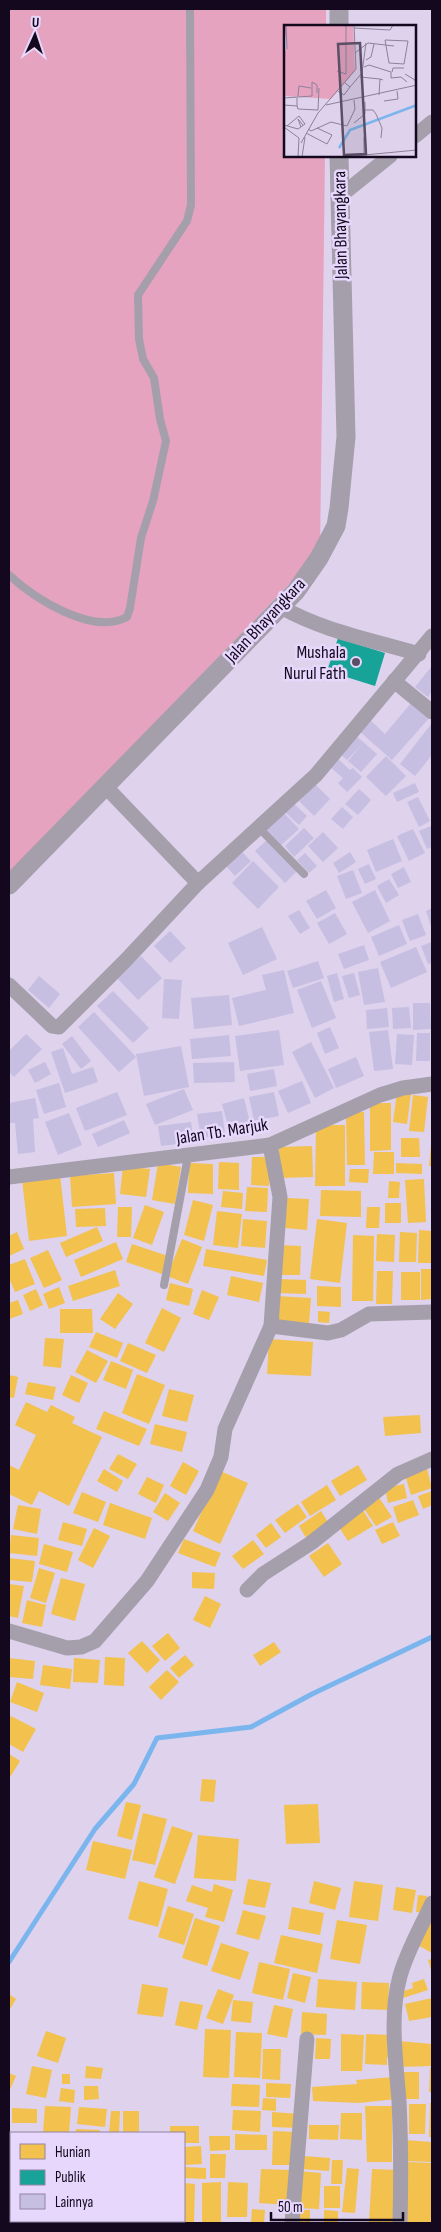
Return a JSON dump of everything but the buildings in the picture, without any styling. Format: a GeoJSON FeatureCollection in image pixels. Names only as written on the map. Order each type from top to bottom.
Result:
{"type":"FeatureCollection","features":[{"type":"Feature","properties":{"kind":"street"},"geometry":{"type":"LineString","coordinates":[[339,9],[339,25]]}},
{"type":"Feature","properties":{"kind":"street"},"geometry":{"type":"LineString","coordinates":[[416,135],[432,122]]}},
{"type":"Feature","properties":{"kind":"street","name":"Jalan Bhayangkara"},"geometry":{"type":"LineString","coordinates":[[9,885],[296,591],[319,558],[336,526],[346,437],[339,158]]}},
{"type":"Feature","properties":{"kind":"street"},"geometry":{"type":"LineString","coordinates":[[339,196],[387,158]]}},
{"type":"Feature","properties":{"kind":"street"},"geometry":{"type":"LineString","coordinates":[[280,607],[301,619],[323,628],[346,632],[419,654]]}},
{"type":"Feature","properties":{"kind":"street"},"geometry":{"type":"LineString","coordinates":[[9,985],[52,1026],[59,1027],[140,946],[198,883],[316,775],[354,732],[432,636]]}},
{"type":"Feature","properties":{"kind":"street"},"geometry":{"type":"LineString","coordinates":[[394,681],[432,712]]}},
{"type":"Feature","properties":{"kind":"street"},"geometry":{"type":"LineString","coordinates":[[106,786],[198,883]]}},
{"type":"Feature","properties":{"kind":"street","name":"Jalan Tb. Marjuk"},"geometry":{"type":"LineString","coordinates":[[9,1177],[270,1145],[380,1095],[403,1088],[432,1084]]}},
{"type":"Feature","properties":{"kind":"street"},"geometry":{"type":"LineString","coordinates":[[9,1631],[67,1648],[82,1647],[95,1642],[147,1581],[207,1490],[221,1457],[225,1429],[271,1326],[280,1197],[270,1145]]}},
{"type":"Feature","properties":{"kind":"street"},"geometry":{"type":"LineString","coordinates":[[271,1326],[328,1333],[342,1330],[369,1314],[432,1312]]}},
{"type":"Feature","properties":{"kind":"street"},"geometry":{"type":"LineString","coordinates":[[247,1590],[263,1574],[311,1544],[398,1474],[432,1459]]}},
{"type":"Feature","properties":{"kind":"street"},"geometry":{"type":"LineString","coordinates":[[400,2223],[401,2171],[395,2039],[397,1992],[399,1976],[407,1955],[432,1903]]}},
{"type":"Feature","properties":{"kind":"street"},"geometry":{"type":"LineString","coordinates":[[292,2223],[307,2039]]}},
{"type":"Feature","properties":{"kind":"lane"},"geometry":{"type":"LineString","coordinates":[[9,575],[26,591],[71,616],[84,620],[119,621],[127,617],[130,608],[141,538],[153,500],[166,440],[160,418],[154,378],[142,359],[138,295],[187,221],[191,205],[190,9]]}},
{"type":"Feature","properties":{"kind":"lane"},"geometry":{"type":"LineString","coordinates":[[259,828],[304,874]]}},
{"type":"Feature","properties":{"kind":"lane"},"geometry":{"type":"LineString","coordinates":[[164,1285],[188,1156]]}},
{"type":"Feature","properties":{"kind":"shaded area"},"geometry":{"type":"Polygon","coordinates":[[[9,9],[326,9],[326,25],[284,25],[284,158],[325,158],[320,552],[9,875],[9,9]]]}},
{"type":"Feature","properties":{"kind":"waterway"},"geometry":{"type":"LineString","coordinates":[[9,1962],[95,1829],[134,1784],[157,1738],[251,1727],[312,1694],[432,1637]]}},
{"type":"Feature","properties":{"kind":"place","name":"Mushala Nurul Fath"},"geometry":{"type":"Point","coordinates":[356,662]}}]}
